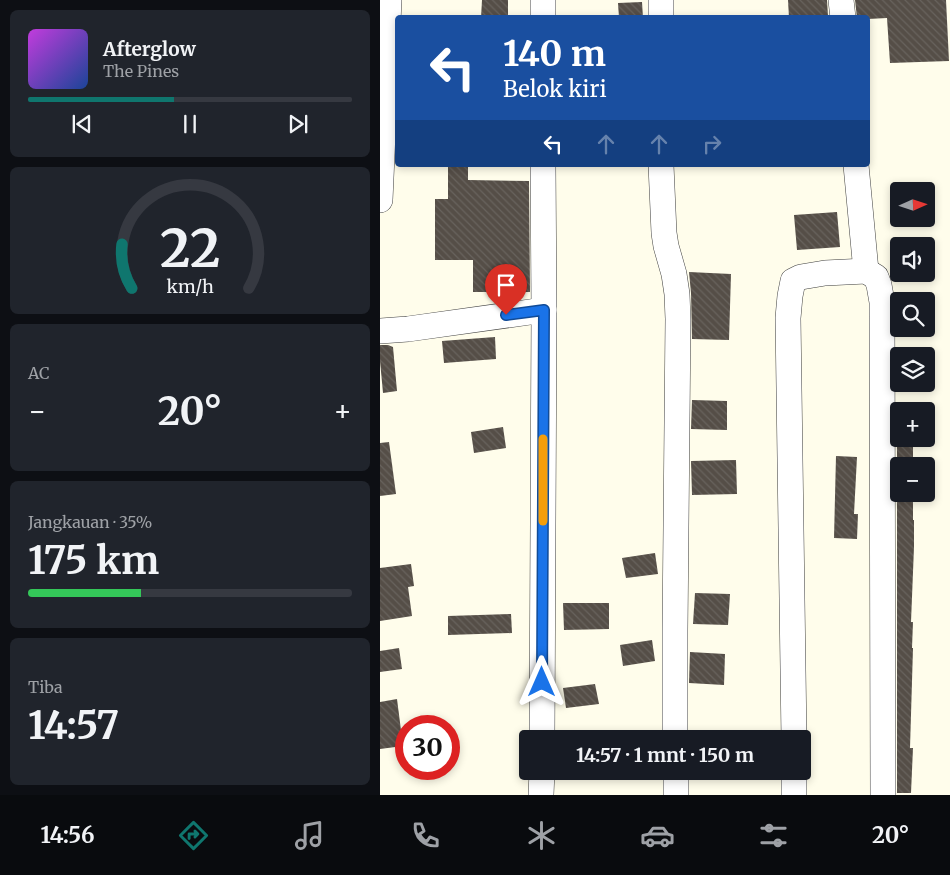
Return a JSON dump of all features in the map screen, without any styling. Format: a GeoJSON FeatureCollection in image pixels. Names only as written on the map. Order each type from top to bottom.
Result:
{"type":"FeatureCollection","features":[{"type":"Feature","properties":{"kind":"street"},"geometry":{"type":"LineString","coordinates":[[380,200],[390,0]]}},
{"type":"Feature","properties":{"kind":"street"},"geometry":{"type":"LineString","coordinates":[[543,0],[543,15]]}},
{"type":"Feature","properties":{"kind":"street"},"geometry":{"type":"LineString","coordinates":[[661,0],[661,15]]}},
{"type":"Feature","properties":{"kind":"street"},"geometry":{"type":"LineString","coordinates":[[841,0],[842,15]]}},
{"type":"Feature","properties":{"kind":"street"},"geometry":{"type":"LineString","coordinates":[[542,730],[543,167]]}},
{"type":"Feature","properties":{"kind":"street"},"geometry":{"type":"LineString","coordinates":[[661,167],[664,233],[674,274],[678,319],[675,730]]}},
{"type":"Feature","properties":{"kind":"street"},"geometry":{"type":"LineString","coordinates":[[856,167],[866,271]]}},
{"type":"Feature","properties":{"kind":"street"},"geometry":{"type":"LineString","coordinates":[[794,730],[788,318],[790,296],[793,281],[801,277],[825,273],[866,271],[876,277],[880,285],[882,302],[883,795]]}},
{"type":"Feature","properties":{"kind":"street"},"geometry":{"type":"LineString","coordinates":[[380,331],[544,310]]}},
{"type":"Feature","properties":{"kind":"street"},"geometry":{"type":"LineString","coordinates":[[542,780],[542,795]]}},
{"type":"Feature","properties":{"kind":"street"},"geometry":{"type":"LineString","coordinates":[[676,780],[676,795]]}},
{"type":"Feature","properties":{"kind":"street"},"geometry":{"type":"LineString","coordinates":[[794,780],[794,795]]}},
{"type":"Feature","properties":{"kind":"building"},"geometry":{"type":"Polygon","coordinates":[[[482,0],[508,0],[508,15],[481,15],[482,0]]]}},
{"type":"Feature","properties":{"kind":"building"},"geometry":{"type":"Polygon","coordinates":[[[788,0],[827,0],[828,15],[789,15],[788,0]]]}},
{"type":"Feature","properties":{"kind":"building"},"geometry":{"type":"Polygon","coordinates":[[[855,0],[946,0],[949,61],[890,63],[887,18],[870,19],[870,15],[857,15],[855,0]]]}},
{"type":"Feature","properties":{"kind":"building"},"geometry":{"type":"Polygon","coordinates":[[[642,2],[643,15],[619,15],[618,3],[642,2]]]}},
{"type":"Feature","properties":{"kind":"building"},"geometry":{"type":"Polygon","coordinates":[[[448,167],[468,167],[468,180],[529,181],[530,292],[473,292],[473,260],[435,260],[435,199],[448,199],[448,167]]]}},
{"type":"Feature","properties":{"kind":"building"},"geometry":{"type":"Polygon","coordinates":[[[837,212],[840,247],[797,250],[794,215],[837,212]]]}},
{"type":"Feature","properties":{"kind":"building"},"geometry":{"type":"Polygon","coordinates":[[[689,272],[731,274],[729,340],[692,339],[689,272]]]}},
{"type":"Feature","properties":{"kind":"building"},"geometry":{"type":"Polygon","coordinates":[[[495,337],[496,359],[444,363],[442,341],[495,337]]]}},
{"type":"Feature","properties":{"kind":"building"},"geometry":{"type":"Polygon","coordinates":[[[380,345],[393,347],[397,391],[383,393],[380,345]]]}},
{"type":"Feature","properties":{"kind":"building"},"geometry":{"type":"Polygon","coordinates":[[[692,400],[727,401],[727,430],[691,429],[692,400]]]}},
{"type":"Feature","properties":{"kind":"building"},"geometry":{"type":"Polygon","coordinates":[[[503,427],[506,448],[474,453],[471,432],[503,427]]]}},
{"type":"Feature","properties":{"kind":"building"},"geometry":{"type":"Polygon","coordinates":[[[389,442],[396,494],[380,496],[380,443],[389,442]]]}},
{"type":"Feature","properties":{"kind":"building"},"geometry":{"type":"Polygon","coordinates":[[[897,447],[913,447],[913,457],[897,457],[897,447]]]}},
{"type":"Feature","properties":{"kind":"building"},"geometry":{"type":"Polygon","coordinates":[[[836,456],[857,457],[854,514],[858,514],[857,539],[834,538],[836,456]]]}},
{"type":"Feature","properties":{"kind":"building"},"geometry":{"type":"Polygon","coordinates":[[[736,460],[737,494],[692,495],[691,461],[736,460]]]}},
{"type":"Feature","properties":{"kind":"building"},"geometry":{"type":"Polygon","coordinates":[[[897,502],[913,502],[914,547],[911,622],[913,622],[913,648],[910,748],[913,748],[911,793],[897,793],[897,502]]]}},
{"type":"Feature","properties":{"kind":"building"},"geometry":{"type":"Polygon","coordinates":[[[655,553],[658,574],[626,578],[622,558],[655,553]]]}},
{"type":"Feature","properties":{"kind":"building"},"geometry":{"type":"Polygon","coordinates":[[[411,564],[414,586],[408,587],[412,616],[380,621],[380,568],[411,564]]]}},
{"type":"Feature","properties":{"kind":"building"},"geometry":{"type":"Polygon","coordinates":[[[695,593],[730,594],[728,625],[693,624],[695,593]]]}},
{"type":"Feature","properties":{"kind":"building"},"geometry":{"type":"Polygon","coordinates":[[[563,603],[609,603],[609,629],[564,630],[563,603]]]}},
{"type":"Feature","properties":{"kind":"building"},"geometry":{"type":"Polygon","coordinates":[[[511,614],[512,633],[448,635],[448,616],[511,614]]]}},
{"type":"Feature","properties":{"kind":"building"},"geometry":{"type":"Polygon","coordinates":[[[652,640],[655,661],[623,666],[620,645],[652,640]]]}},
{"type":"Feature","properties":{"kind":"building"},"geometry":{"type":"Polygon","coordinates":[[[399,648],[402,669],[380,672],[380,651],[399,648]]]}},
{"type":"Feature","properties":{"kind":"building"},"geometry":{"type":"Polygon","coordinates":[[[690,652],[725,654],[724,685],[689,683],[690,652]]]}},
{"type":"Feature","properties":{"kind":"building"},"geometry":{"type":"Polygon","coordinates":[[[595,684],[599,704],[566,708],[563,688],[595,684]]]}},
{"type":"Feature","properties":{"kind":"building"},"geometry":{"type":"Polygon","coordinates":[[[397,699],[399,715],[395,715],[395,747],[380,749],[380,702],[397,699]]]}},
{"type":"Feature","properties":{"kind":"slow traffic"},"geometry":{"type":"LineString","coordinates":[[543,439],[543,521]]}},
{"type":"Feature","properties":{"kind":"route"},"geometry":{"type":"LineString","coordinates":[[506,315],[544,310],[542,682]]}}]}
